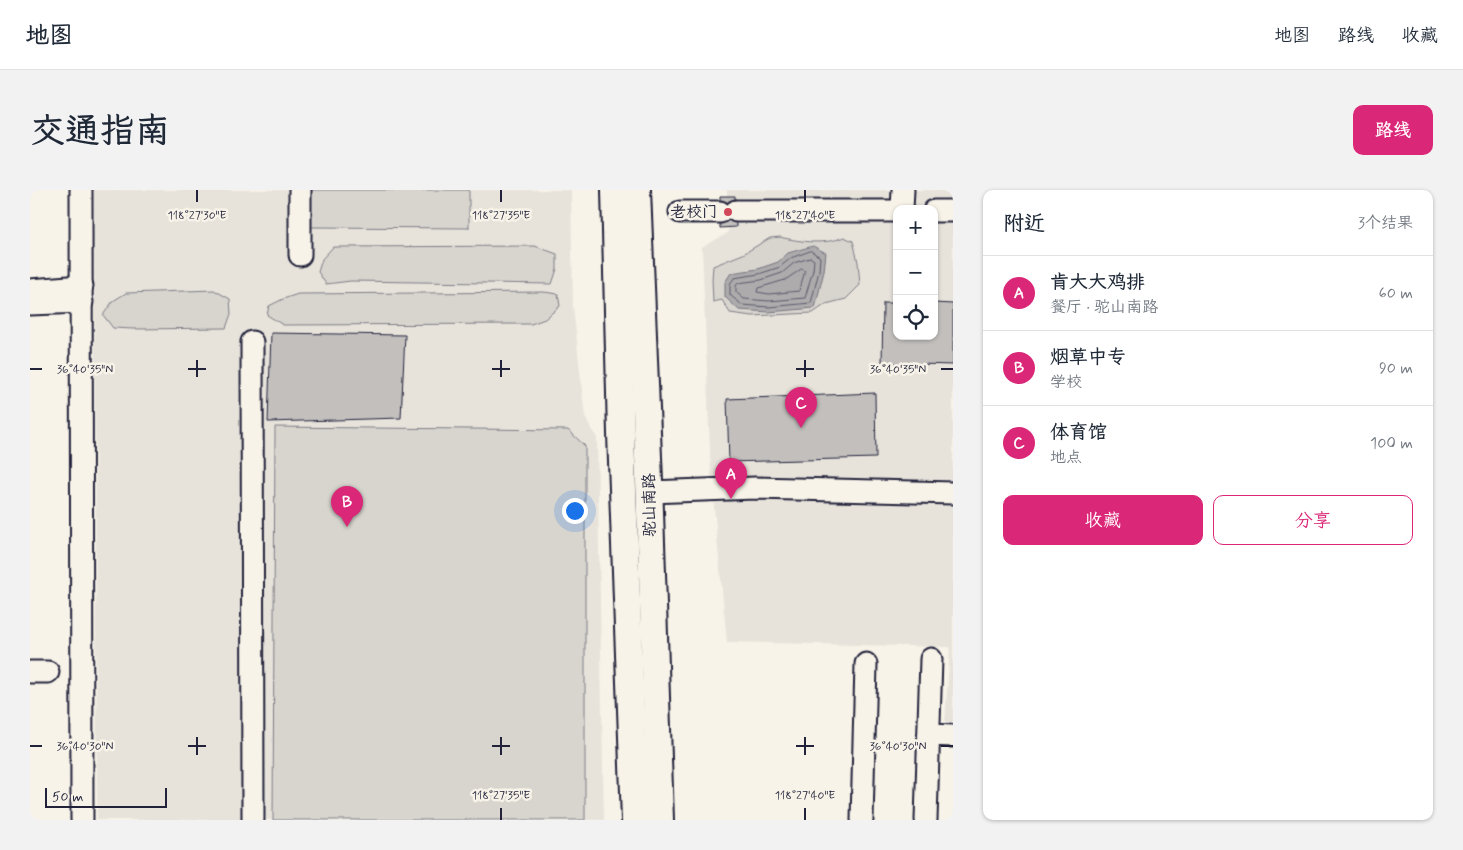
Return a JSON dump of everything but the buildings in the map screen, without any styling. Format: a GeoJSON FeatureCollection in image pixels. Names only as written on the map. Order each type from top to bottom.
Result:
{"type":"FeatureCollection","features":[{"type":"Feature","properties":{"kind":"main road","name":"驼山南路"},"geometry":{"type":"LineString","coordinates":[[615,190],[621,434],[635,820]]}},
{"type":"Feature","properties":{"kind":"main road","name":"驼山南路"},"geometry":{"type":"LineString","coordinates":[[637,190],[650,492],[660,820]]}},
{"type":"Feature","properties":{"kind":"street"},"geometry":{"type":"LineString","coordinates":[[82,190],[82,820]]}},
{"type":"Feature","properties":{"kind":"street"},"geometry":{"type":"LineString","coordinates":[[300,190],[300,255]]}},
{"type":"Feature","properties":{"kind":"street"},"geometry":{"type":"LineString","coordinates":[[902,190],[902,205]]}},
{"type":"Feature","properties":{"kind":"street"},"geometry":{"type":"LineString","coordinates":[[680,212],[893,211]]}},
{"type":"Feature","properties":{"kind":"street"},"geometry":{"type":"LineString","coordinates":[[938,211],[953,211]]}},
{"type":"Feature","properties":{"kind":"street"},"geometry":{"type":"LineString","coordinates":[[30,290],[82,294]]}},
{"type":"Feature","properties":{"kind":"street"},"geometry":{"type":"LineString","coordinates":[[30,304],[82,294]]}},
{"type":"Feature","properties":{"kind":"street"},"geometry":{"type":"LineString","coordinates":[[252,342],[253,820]]}},
{"type":"Feature","properties":{"kind":"street"},"geometry":{"type":"LineString","coordinates":[[650,492],[756,488],[953,493]]}},
{"type":"Feature","properties":{"kind":"street"},"geometry":{"type":"LineString","coordinates":[[926,820],[931,659]]}},
{"type":"Feature","properties":{"kind":"street"},"geometry":{"type":"LineString","coordinates":[[862,820],[866,664]]}},
{"type":"Feature","properties":{"kind":"street"},"geometry":{"type":"LineString","coordinates":[[929,735],[953,736]]}},
{"type":"Feature","properties":{"kind":"shaded area"},"geometry":{"type":"Polygon","coordinates":[[[94,190],[571,190],[573,306],[585,417],[597,438],[604,820],[97,820],[94,190]]]}},
{"type":"Feature","properties":{"kind":"shaded area"},"geometry":{"type":"Polygon","coordinates":[[[311,190],[469,190],[469,228],[310,227],[311,190]]]}},
{"type":"Feature","properties":{"kind":"shaded area"},"geometry":{"type":"Polygon","coordinates":[[[727,190],[953,190],[953,723],[945,723],[950,647],[727,642],[711,476],[702,247],[728,233],[727,190]]]}},
{"type":"Feature","properties":{"kind":"shaded area"},"geometry":{"type":"Polygon","coordinates":[[[780,237],[813,242],[837,240],[844,237],[853,241],[858,262],[860,285],[846,299],[826,304],[813,313],[752,316],[730,313],[722,300],[713,302],[713,266],[743,254],[770,238],[780,237]]]}},
{"type":"Feature","properties":{"kind":"shaded area"},"geometry":{"type":"Polygon","coordinates":[[[535,246],[557,254],[557,269],[552,284],[351,281],[326,284],[318,272],[322,259],[333,247],[535,246]]]}},
{"type":"Feature","properties":{"kind":"shaded area"},"geometry":{"type":"Polygon","coordinates":[[[214,290],[230,299],[231,314],[226,328],[113,328],[103,315],[113,301],[126,293],[214,290]]]}},
{"type":"Feature","properties":{"kind":"shaded area"},"geometry":{"type":"Polygon","coordinates":[[[544,292],[558,294],[560,306],[545,319],[531,324],[283,325],[267,315],[269,306],[298,294],[544,292]]]}},
{"type":"Feature","properties":{"kind":"shaded area"},"geometry":{"type":"Polygon","coordinates":[[[275,427],[568,430],[585,446],[585,820],[273,820],[275,427]]]}},
{"type":"Feature","properties":{"kind":"water"},"geometry":{"type":"Polygon","coordinates":[[[813,246],[826,253],[824,271],[815,308],[769,312],[739,310],[725,297],[725,282],[731,273],[758,269],[778,262],[788,253],[813,246]]]}},
{"type":"Feature","properties":{"kind":"place","name":"老校门"},"geometry":{"type":"Point","coordinates":[728,212]}},
{"type":"Feature","properties":{"kind":"place","name":"体育馆"},"geometry":{"type":"Point","coordinates":[801,428]}},
{"type":"Feature","properties":{"kind":"place","name":"肯大大鸡排"},"geometry":{"type":"Point","coordinates":[731,499]}},
{"type":"Feature","properties":{"kind":"place","name":"烟草中专"},"geometry":{"type":"Point","coordinates":[347,527]}}]}
